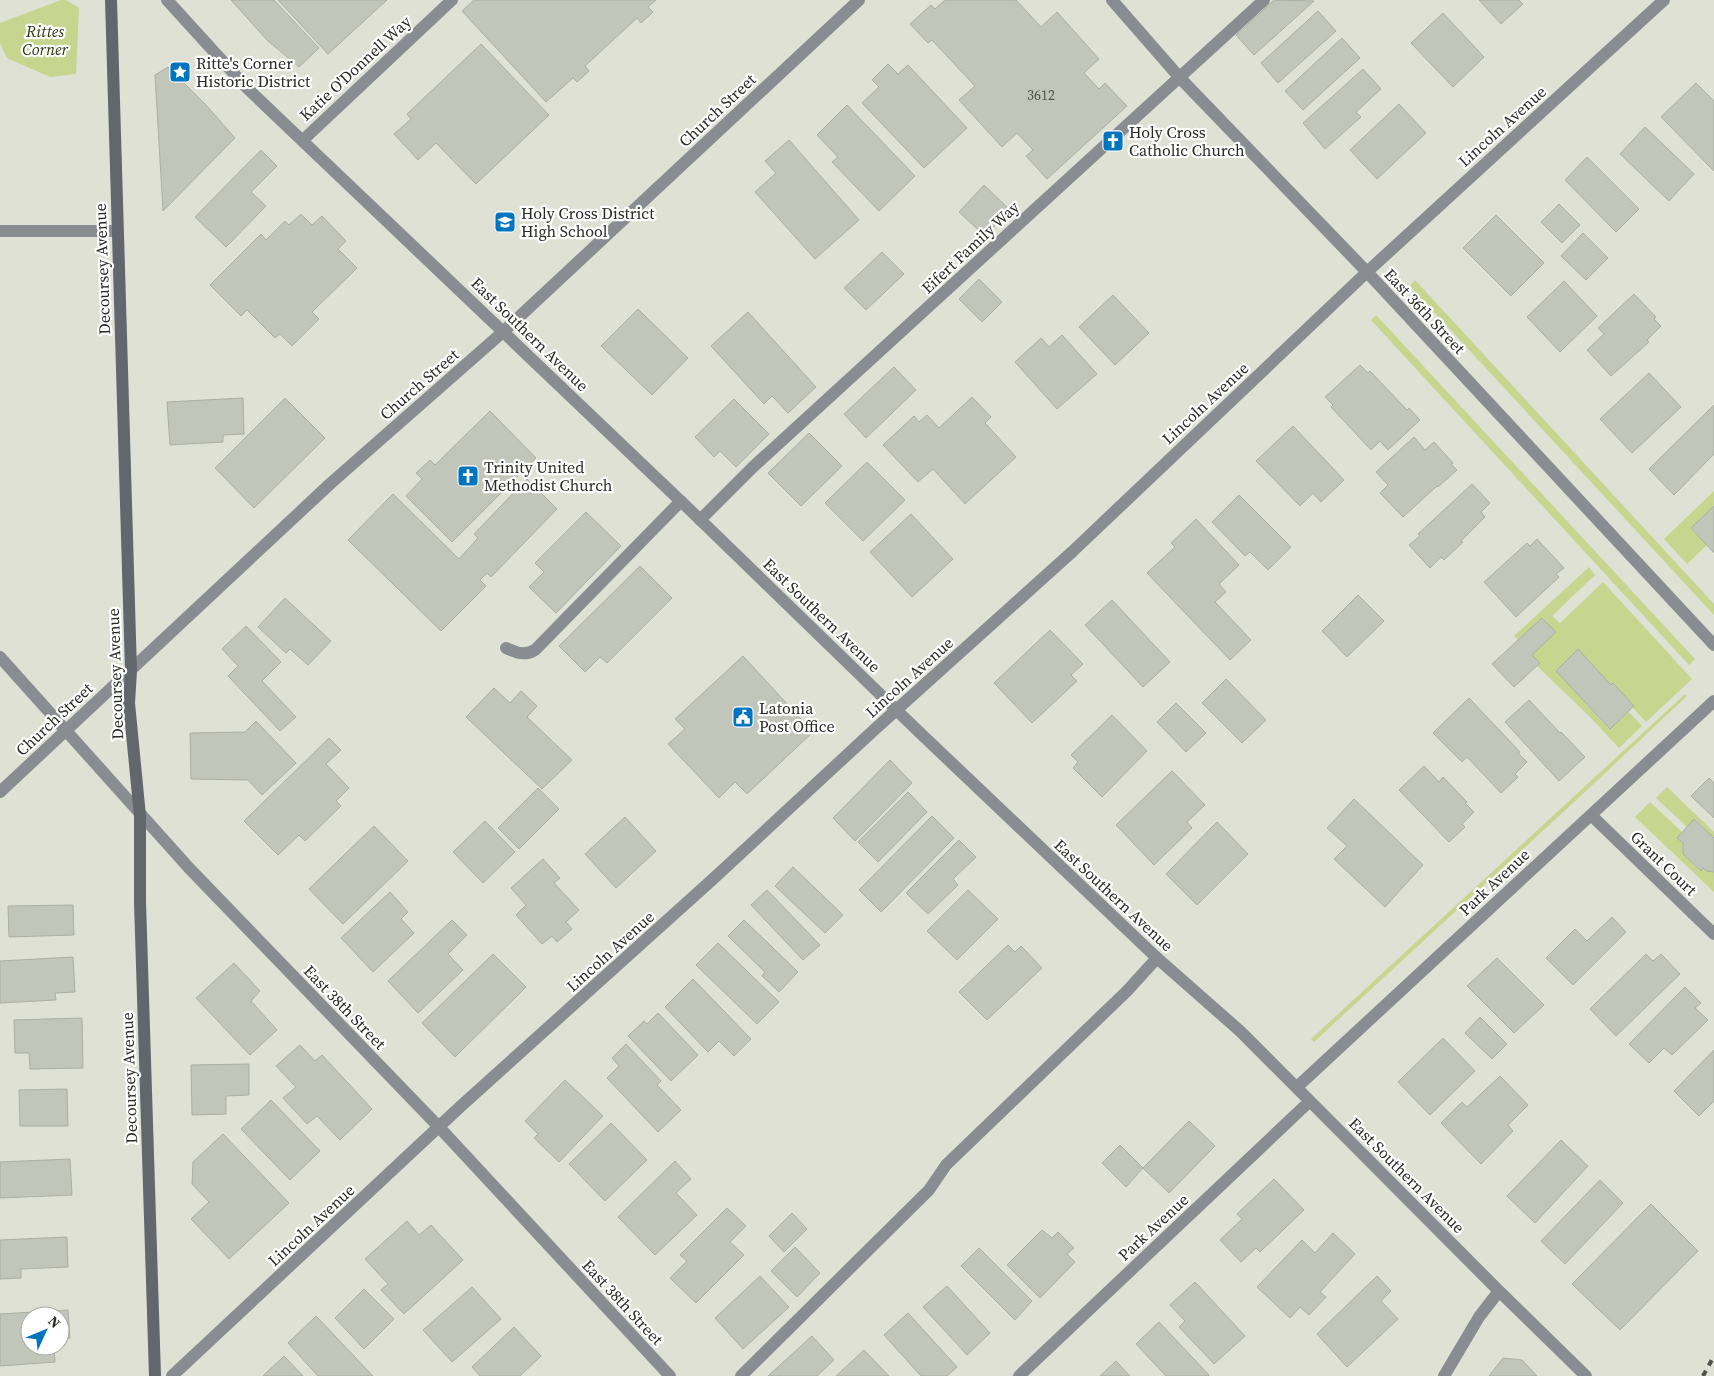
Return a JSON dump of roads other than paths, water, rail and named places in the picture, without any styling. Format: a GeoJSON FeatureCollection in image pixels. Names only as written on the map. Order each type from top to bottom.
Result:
{"type":"FeatureCollection","features":[{"type":"Feature","properties":{"kind":"main road","name":"Decoursey Avenue"},"geometry":{"type":"LineString","coordinates":[[111,0],[131,671],[129,703],[140,816],[140,902],[155,1376]]}},
{"type":"Feature","properties":{"kind":"street","name":"East Southern Avenue"},"geometry":{"type":"LineString","coordinates":[[167,0],[247,88],[504,331],[896,710],[1157,958],[1240,1031],[1586,1376]]}},
{"type":"Feature","properties":{"kind":"street","name":"Church Street"},"geometry":{"type":"LineString","coordinates":[[0,792],[331,482],[504,331],[859,0]]}},
{"type":"Feature","properties":{"kind":"street","name":"East 36th Street"},"geometry":{"type":"LineString","coordinates":[[1112,0],[1180,78],[1367,272],[1714,645]]}},
{"type":"Feature","properties":{"kind":"street","name":"Eifert Family Way"},"geometry":{"type":"LineString","coordinates":[[700,520],[761,460],[1264,0]]}},
{"type":"Feature","properties":{"kind":"street","name":"Lincoln Avenue"},"geometry":{"type":"LineString","coordinates":[[172,1376],[439,1127],[1072,552],[1367,272],[1664,0]]}},
{"type":"Feature","properties":{"kind":"street","name":"Katie O'Donnell Way"},"geometry":{"type":"LineString","coordinates":[[302,140],[450,1]]}},
{"type":"Feature","properties":{"kind":"street"},"geometry":{"type":"LineString","coordinates":[[0,231],[117,231]]}},
{"type":"Feature","properties":{"kind":"street"},"geometry":{"type":"LineString","coordinates":[[506,648],[520,654],[529,654],[536,650],[681,501]]}},
{"type":"Feature","properties":{"kind":"street","name":"East 38th Street"},"geometry":{"type":"LineString","coordinates":[[0,657],[140,816],[439,1127],[670,1376]]}},
{"type":"Feature","properties":{"kind":"street","name":"Park Avenue"},"geometry":{"type":"LineString","coordinates":[[1297,1087],[1714,701]]}},
{"type":"Feature","properties":{"kind":"street","name":"Grant Court"},"geometry":{"type":"LineString","coordinates":[[1592,815],[1714,934]]}},
{"type":"Feature","properties":{"kind":"street"},"geometry":{"type":"LineString","coordinates":[[741,1376],[929,1190],[946,1165],[1127,991],[1157,958]]}},
{"type":"Feature","properties":{"kind":"street","name":"Park Avenue"},"geometry":{"type":"LineString","coordinates":[[1018,1376],[1310,1101]]}},
{"type":"Feature","properties":{"kind":"street"},"geometry":{"type":"LineString","coordinates":[[1444,1376],[1479,1317],[1499,1291]]}},
{"type":"Feature","properties":{"kind":"railway"},"geometry":{"type":"LineString","coordinates":[[1703,1376],[1714,1356]]}},
{"type":"Feature","properties":{"kind":"place","name":"Ritte's Corner Historic District"},"geometry":{"type":"Point","coordinates":[180,72]}},
{"type":"Feature","properties":{"kind":"place","name":"Holy Cross Catholic Church"},"geometry":{"type":"Point","coordinates":[1113,141]}},
{"type":"Feature","properties":{"kind":"place","name":"Holy Cross District High School"},"geometry":{"type":"Point","coordinates":[505,222]}},
{"type":"Feature","properties":{"kind":"place","name":"Trinity United Methodist Church"},"geometry":{"type":"Point","coordinates":[468,476]}},
{"type":"Feature","properties":{"kind":"place","name":"Latonia Post Office"},"geometry":{"type":"Point","coordinates":[743,717]}},
{"type":"Feature","properties":{"kind":"park label","name":"Rittes Corner"},"geometry":{"type":"Point","coordinates":[45,40]}}]}
